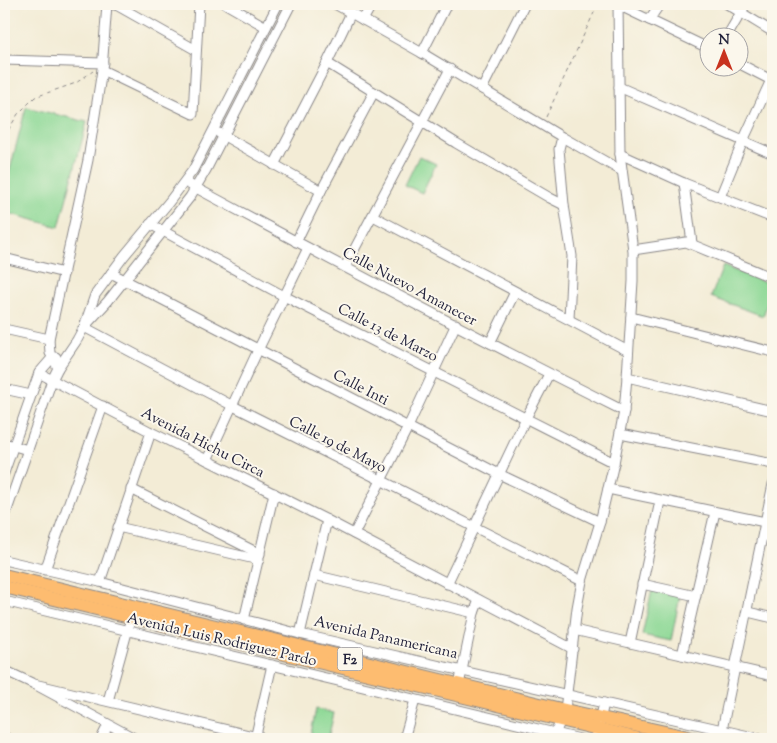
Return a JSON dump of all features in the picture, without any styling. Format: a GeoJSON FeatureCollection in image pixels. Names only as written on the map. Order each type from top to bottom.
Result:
{"type":"FeatureCollection","features":[{"type":"Feature","properties":{"kind":"highway","name":"Avenida Panamericana"},"geometry":{"type":"LineString","coordinates":[[4,586],[129,624],[563,716],[582,735],[598,729],[697,739]]}},
{"type":"Feature","properties":{"kind":"highway","name":"Avenida Panamericana"},"geometry":{"type":"LineString","coordinates":[[4,586],[459,685],[563,716],[598,729],[640,739]]}},
{"type":"Feature","properties":{"kind":"street"},"geometry":{"type":"LineString","coordinates":[[58,368],[52,358],[50,339],[88,160],[103,66],[109,4],[118,6],[196,50]]}},
{"type":"Feature","properties":{"kind":"street"},"geometry":{"type":"LineString","coordinates":[[4,60],[103,66],[193,114],[199,4]]}},
{"type":"Feature","properties":{"kind":"street"},"geometry":{"type":"LineString","coordinates":[[226,4],[266,27]]}},
{"type":"Feature","properties":{"kind":"street"},"geometry":{"type":"LineString","coordinates":[[84,327],[95,295],[193,170],[278,4]]}},
{"type":"Feature","properties":{"kind":"street"},"geometry":{"type":"LineString","coordinates":[[4,519],[7,501],[58,368],[84,327],[125,280],[196,188],[291,4]]}},
{"type":"Feature","properties":{"kind":"street"},"geometry":{"type":"LineString","coordinates":[[335,4],[622,171]]}},
{"type":"Feature","properties":{"kind":"street"},"geometry":{"type":"LineString","coordinates":[[363,20],[372,4]]}},
{"type":"Feature","properties":{"kind":"street"},"geometry":{"type":"LineString","coordinates":[[422,53],[447,4]]}},
{"type":"Feature","properties":{"kind":"street"},"geometry":{"type":"LineString","coordinates":[[482,89],[525,4]]}},
{"type":"Feature","properties":{"kind":"street"},"geometry":{"type":"LineString","coordinates":[[554,736],[563,716],[568,695],[574,630],[582,581],[600,522],[614,463],[624,411],[627,377],[633,250],[620,154],[617,4],[700,44]]}},
{"type":"Feature","properties":{"kind":"street"},"geometry":{"type":"LineString","coordinates":[[649,20],[660,4]]}},
{"type":"Feature","properties":{"kind":"street"},"geometry":{"type":"LineString","coordinates":[[727,4],[773,32]]}},
{"type":"Feature","properties":{"kind":"street"},"geometry":{"type":"LineString","coordinates":[[732,28],[746,4]]}},
{"type":"Feature","properties":{"kind":"street"},"geometry":{"type":"LineString","coordinates":[[274,165],[351,13]]}},
{"type":"Feature","properties":{"kind":"street"},"geometry":{"type":"LineString","coordinates":[[327,63],[456,143],[550,198],[564,204]]}},
{"type":"Feature","properties":{"kind":"street"},"geometry":{"type":"LineString","coordinates":[[720,197],[743,140],[772,80],[750,69]]}},
{"type":"Feature","properties":{"kind":"street"},"geometry":{"type":"LineString","coordinates":[[345,267],[450,70]]}},
{"type":"Feature","properties":{"kind":"street"},"geometry":{"type":"LineString","coordinates":[[619,88],[773,154]]}},
{"type":"Feature","properties":{"kind":"street"},"geometry":{"type":"LineString","coordinates":[[296,242],[321,190],[374,92]]}},
{"type":"Feature","properties":{"kind":"street"},"geometry":{"type":"LineString","coordinates":[[213,130],[321,190]]}},
{"type":"Feature","properties":{"kind":"street"},"geometry":{"type":"LineString","coordinates":[[562,137],[559,149],[564,204],[572,256],[569,319]]}},
{"type":"Feature","properties":{"kind":"street"},"geometry":{"type":"LineString","coordinates":[[620,154],[684,183],[773,218]]}},
{"type":"Feature","properties":{"kind":"street","name":"Calle Nuevo Amanecer"},"geometry":{"type":"LineString","coordinates":[[185,182],[549,374],[624,411]]}},
{"type":"Feature","properties":{"kind":"street"},"geometry":{"type":"LineString","coordinates":[[684,183],[692,243]]}},
{"type":"Feature","properties":{"kind":"street"},"geometry":{"type":"LineString","coordinates":[[373,216],[628,350]]}},
{"type":"Feature","properties":{"kind":"street","name":"Calle 13 de Marzo"},"geometry":{"type":"LineString","coordinates":[[150,224],[284,296],[614,463]]}},
{"type":"Feature","properties":{"kind":"street"},"geometry":{"type":"LineString","coordinates":[[633,250],[679,242],[692,243],[773,278]]}},
{"type":"Feature","properties":{"kind":"street"},"geometry":{"type":"LineString","coordinates":[[207,460],[308,248]]}},
{"type":"Feature","properties":{"kind":"street"},"geometry":{"type":"LineString","coordinates":[[4,258],[64,272]]}},
{"type":"Feature","properties":{"kind":"street","name":"Calle Inti"},"geometry":{"type":"LineString","coordinates":[[111,273],[499,474],[600,522]]}},
{"type":"Feature","properties":{"kind":"street"},"geometry":{"type":"LineString","coordinates":[[490,343],[515,292]]}},
{"type":"Feature","properties":{"kind":"street"},"geometry":{"type":"LineString","coordinates":[[631,317],[773,352]]}},
{"type":"Feature","properties":{"kind":"street"},"geometry":{"type":"LineString","coordinates":[[354,534],[408,427],[456,324]]}},
{"type":"Feature","properties":{"kind":"street","name":"Calle 19 de Mayo"},"geometry":{"type":"LineString","coordinates":[[84,327],[233,406],[582,581]]}},
{"type":"Feature","properties":{"kind":"street"},"geometry":{"type":"LineString","coordinates":[[4,329],[50,339]]}},
{"type":"Feature","properties":{"kind":"street"},"geometry":{"type":"LineString","coordinates":[[4,473],[39,373],[52,358],[66,355]]}},
{"type":"Feature","properties":{"kind":"street","name":"Avenida Hichu Circa"},"geometry":{"type":"LineString","coordinates":[[39,373],[151,432],[327,520],[573,649]]}},
{"type":"Feature","properties":{"kind":"street"},"geometry":{"type":"LineString","coordinates":[[447,584],[549,374]]}},
{"type":"Feature","properties":{"kind":"street"},"geometry":{"type":"LineString","coordinates":[[627,377],[773,411]]}},
{"type":"Feature","properties":{"kind":"street"},"geometry":{"type":"LineString","coordinates":[[4,388],[30,395]]}},
{"type":"Feature","properties":{"kind":"street"},"geometry":{"type":"LineString","coordinates":[[45,570],[103,406]]}},
{"type":"Feature","properties":{"kind":"street"},"geometry":{"type":"LineString","coordinates":[[100,582],[151,432]]}},
{"type":"Feature","properties":{"kind":"street"},"geometry":{"type":"LineString","coordinates":[[620,434],[773,464]]}},
{"type":"Feature","properties":{"kind":"street"},"geometry":{"type":"LineString","coordinates":[[4,443],[28,450]]}},
{"type":"Feature","properties":{"kind":"street"},"geometry":{"type":"LineString","coordinates":[[722,730],[748,612],[764,522],[772,502],[773,484]]}},
{"type":"Feature","properties":{"kind":"street"},"geometry":{"type":"LineString","coordinates":[[131,489],[260,557]]}},
{"type":"Feature","properties":{"kind":"street"},"geometry":{"type":"LineString","coordinates":[[608,489],[764,522]]}},
{"type":"Feature","properties":{"kind":"street"},"geometry":{"type":"LineString","coordinates":[[244,620],[274,493]]}},
{"type":"Feature","properties":{"kind":"street"},"geometry":{"type":"LineString","coordinates":[[630,643],[660,501]]}},
{"type":"Feature","properties":{"kind":"street"},"geometry":{"type":"LineString","coordinates":[[682,655],[715,512]]}},
{"type":"Feature","properties":{"kind":"street"},"geometry":{"type":"LineString","coordinates":[[300,634],[327,520]]}},
{"type":"Feature","properties":{"kind":"street"},"geometry":{"type":"LineString","coordinates":[[118,528],[260,557]]}},
{"type":"Feature","properties":{"kind":"street","name":"Avenida Panamericana"},"geometry":{"type":"LineString","coordinates":[[4,560],[100,582],[300,634],[762,739]]}},
{"type":"Feature","properties":{"kind":"street"},"geometry":{"type":"LineString","coordinates":[[314,575],[474,613]]}},
{"type":"Feature","properties":{"kind":"street"},"geometry":{"type":"LineString","coordinates":[[642,584],[696,596]]}},
{"type":"Feature","properties":{"kind":"street"},"geometry":{"type":"LineString","coordinates":[[459,685],[474,613],[479,600]]}},
{"type":"Feature","properties":{"kind":"street","name":"Avenida Luis Rodriguez Pardo"},"geometry":{"type":"LineString","coordinates":[[4,601],[129,624],[272,665],[554,736],[582,735]]}},
{"type":"Feature","properties":{"kind":"street"},"geometry":{"type":"LineString","coordinates":[[748,612],[773,618]]}},
{"type":"Feature","properties":{"kind":"street"},"geometry":{"type":"LineString","coordinates":[[108,700],[129,624]]}},
{"type":"Feature","properties":{"kind":"street"},"geometry":{"type":"LineString","coordinates":[[574,630],[773,676]]}},
{"type":"Feature","properties":{"kind":"street"},"geometry":{"type":"LineString","coordinates":[[256,738],[272,665]]}},
{"type":"Feature","properties":{"kind":"street"},"geometry":{"type":"LineString","coordinates":[[4,670],[136,739]]}},
{"type":"Feature","properties":{"kind":"street"},"geometry":{"type":"LineString","coordinates":[[34,684],[108,700],[266,739]]}},
{"type":"Feature","properties":{"kind":"street"},"geometry":{"type":"LineString","coordinates":[[404,739],[414,700]]}},
{"type":"Feature","properties":{"kind":"street"},"geometry":{"type":"LineString","coordinates":[[598,729],[604,703]]}},
{"type":"Feature","properties":{"kind":"street"},"geometry":{"type":"LineString","coordinates":[[101,739],[108,725]]}},
{"type":"Feature","properties":{"kind":"street"},"geometry":{"type":"LineString","coordinates":[[4,737],[8,739]]}},
{"type":"Feature","properties":{"kind":"path"},"geometry":{"type":"LineString","coordinates":[[542,126],[598,4]]}},
{"type":"Feature","properties":{"kind":"path"},"geometry":{"type":"LineString","coordinates":[[4,137],[18,114],[35,97],[76,83],[103,66]]}},
{"type":"Feature","properties":{"kind":"green space"},"geometry":{"type":"Polygon","coordinates":[[[26,107],[87,122],[59,227],[4,212],[4,193],[26,107]]]}},
{"type":"Feature","properties":{"kind":"green space"},"geometry":{"type":"Polygon","coordinates":[[[419,156],[436,164],[422,193],[405,185],[419,156]]]}},
{"type":"Feature","properties":{"kind":"green space"},"geometry":{"type":"Polygon","coordinates":[[[723,266],[773,285],[763,316],[711,297],[723,266]]]}},
{"type":"Feature","properties":{"kind":"green space"},"geometry":{"type":"Polygon","coordinates":[[[652,590],[680,596],[671,641],[642,635],[652,590]]]}},
{"type":"Feature","properties":{"kind":"green space"},"geometry":{"type":"Polygon","coordinates":[[[316,709],[334,713],[328,739],[310,738],[316,709]]]}}]}
